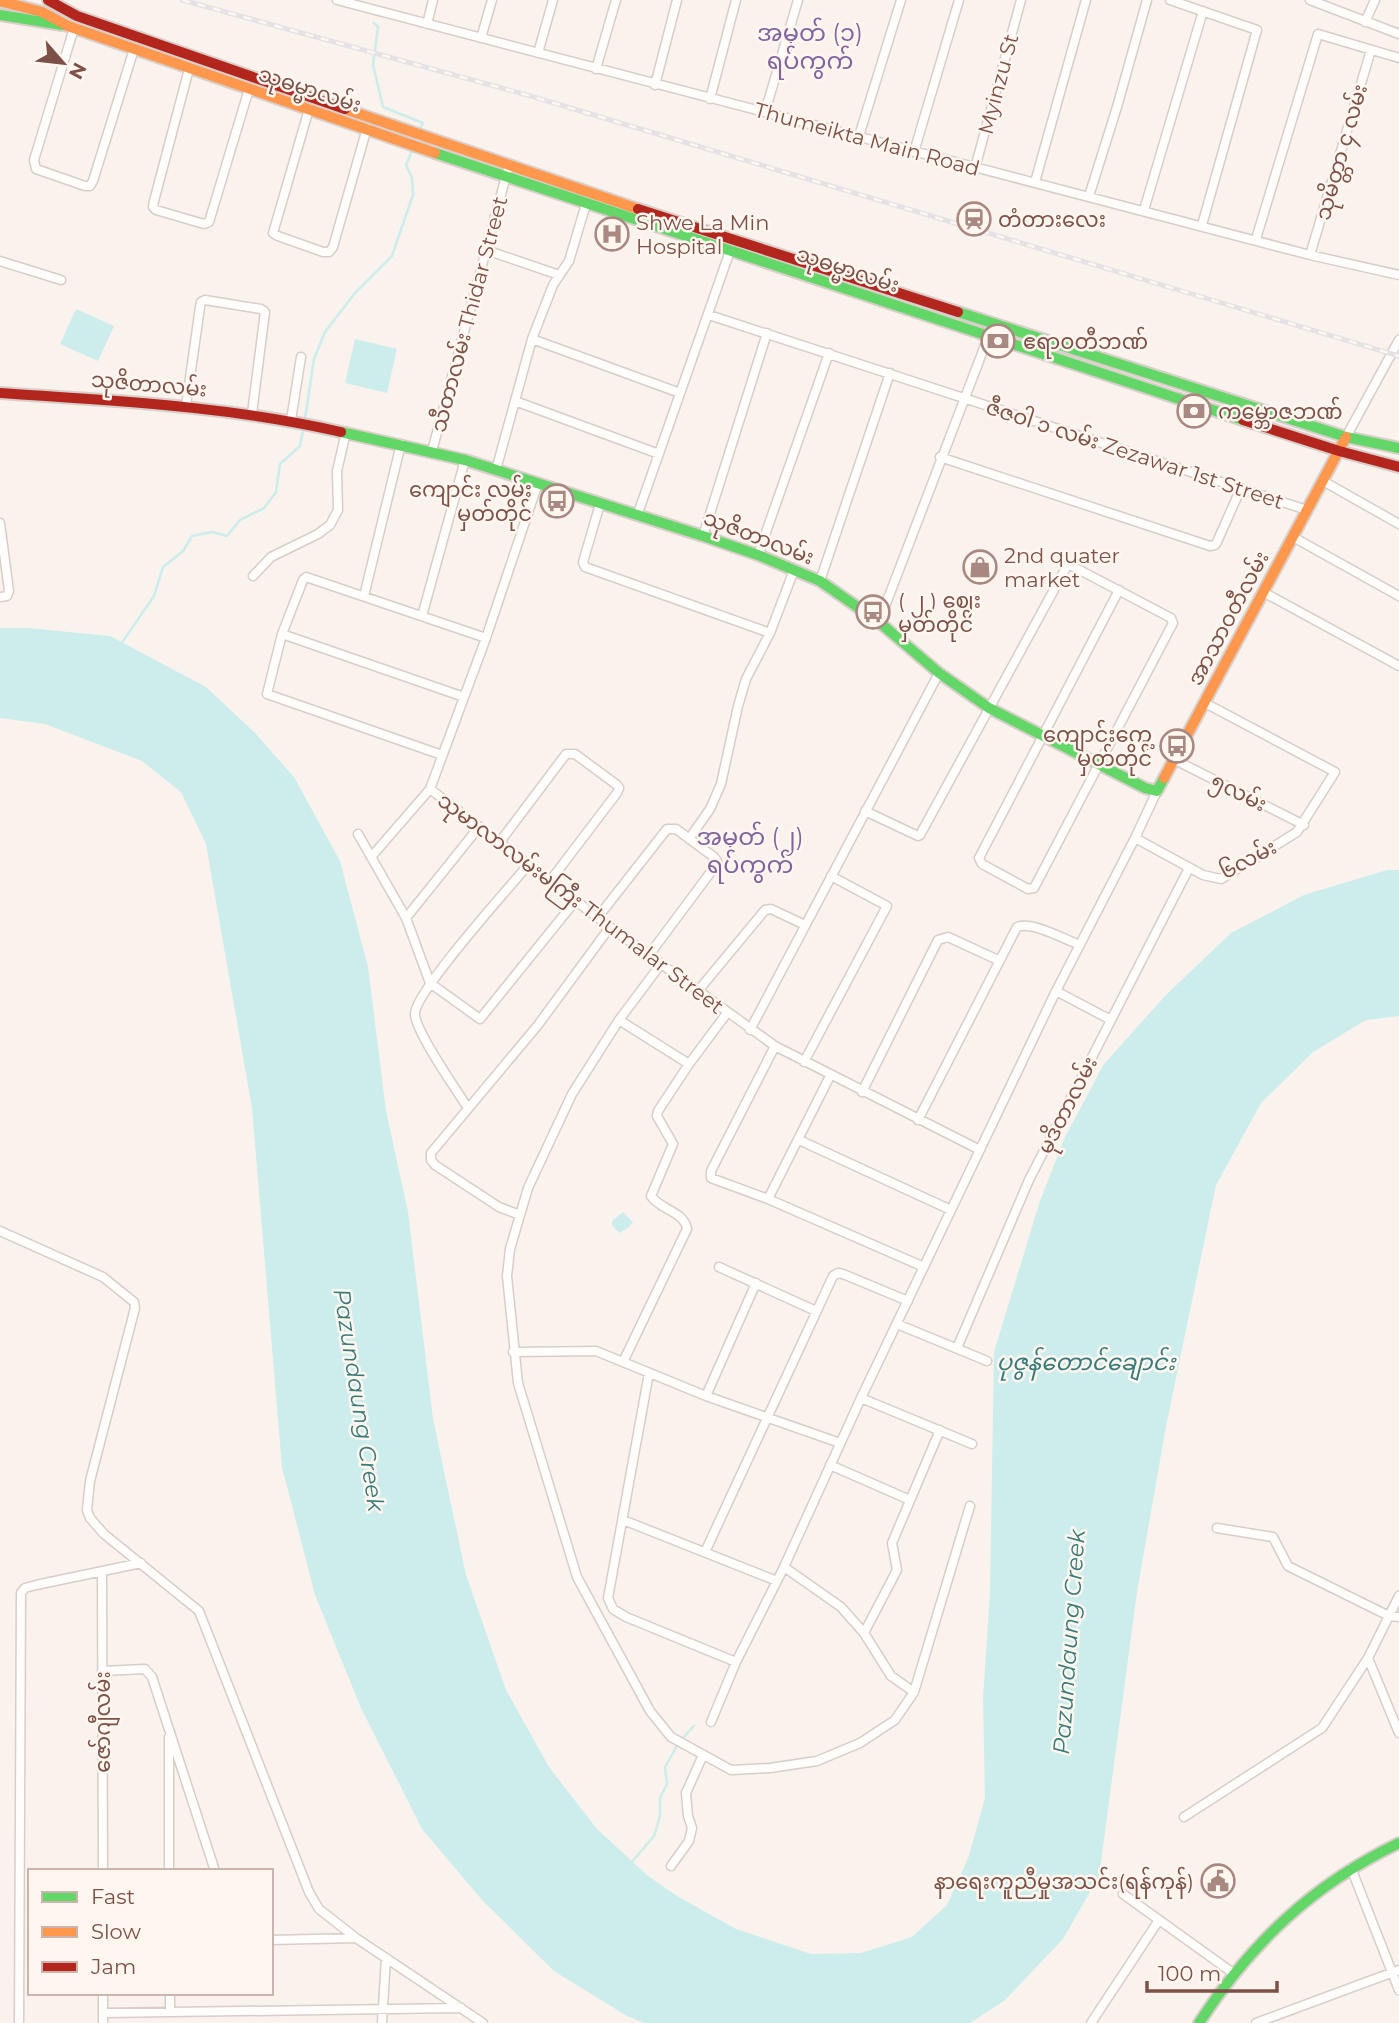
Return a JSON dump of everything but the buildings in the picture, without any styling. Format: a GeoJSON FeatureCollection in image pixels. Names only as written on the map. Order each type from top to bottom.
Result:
{"type":"FeatureCollection","features":[{"type":"Feature","properties":{"kind":"main road","name":"သုဓမ္မာလမ်း"},"geometry":{"type":"LineString","coordinates":[[48,0],[77,16],[509,165],[730,251],[1339,451],[1399,467]]}},
{"type":"Feature","properties":{"kind":"main road"},"geometry":{"type":"LineString","coordinates":[[0,1],[47,15]]}},
{"type":"Feature","properties":{"kind":"main road","name":"သုဓမ္မာလမ်း"},"geometry":{"type":"LineString","coordinates":[[0,15],[71,27]]}},
{"type":"Feature","properties":{"kind":"main road","name":"သုဓမ္မာလမ်း"},"geometry":{"type":"LineString","coordinates":[[47,15],[77,16]]}},
{"type":"Feature","properties":{"kind":"main road","name":"သုဓမ္မာလမ်း"},"geometry":{"type":"LineString","coordinates":[[47,15],[71,27],[190,69],[586,204],[633,213],[1346,437],[1399,448]]}},
{"type":"Feature","properties":{"kind":"main road","name":"သုဇိတာလမ်း"},"geometry":{"type":"LineString","coordinates":[[0,393],[186,405],[252,413],[313,425],[466,460],[704,536],[820,581],[879,622],[939,673],[989,708],[1144,788],[1157,791]]}},
{"type":"Feature","properties":{"kind":"main road","name":"အာသာဝတီလမ်း"},"geometry":{"type":"LineString","coordinates":[[1157,791],[1346,437]]}},
{"type":"Feature","properties":{"kind":"main road"},"geometry":{"type":"LineString","coordinates":[[1199,2023],[1233,1973],[1298,1907],[1351,1868],[1399,1843]]}},
{"type":"Feature","properties":{"kind":"street","name":"Thumeikta Main Road"},"geometry":{"type":"LineString","coordinates":[[337,0],[1310,255],[1399,275]]}},
{"type":"Feature","properties":{"kind":"street"},"geometry":{"type":"LineString","coordinates":[[427,24],[433,0]]}},
{"type":"Feature","properties":{"kind":"street"},"geometry":{"type":"LineString","coordinates":[[481,38],[492,0]]}},
{"type":"Feature","properties":{"kind":"street"},"geometry":{"type":"LineString","coordinates":[[538,53],[553,0]]}},
{"type":"Feature","properties":{"kind":"street"},"geometry":{"type":"LineString","coordinates":[[596,69],[616,0]]}},
{"type":"Feature","properties":{"kind":"street"},"geometry":{"type":"LineString","coordinates":[[655,85],[677,0]]}},
{"type":"Feature","properties":{"kind":"street"},"geometry":{"type":"LineString","coordinates":[[710,99],[736,0]]}},
{"type":"Feature","properties":{"kind":"street"},"geometry":{"type":"LineString","coordinates":[[765,112],[798,0]]}},
{"type":"Feature","properties":{"kind":"street"},"geometry":{"type":"LineString","coordinates":[[859,136],[901,0]]}},
{"type":"Feature","properties":{"kind":"street"},"geometry":{"type":"LineString","coordinates":[[914,152],[959,0]]}},
{"type":"Feature","properties":{"kind":"street","name":"Myinzu St"},"geometry":{"type":"LineString","coordinates":[[975,168],[1021,0]]}},
{"type":"Feature","properties":{"kind":"street"},"geometry":{"type":"LineString","coordinates":[[1035,183],[1086,0]]}},
{"type":"Feature","properties":{"kind":"street"},"geometry":{"type":"LineString","coordinates":[[1089,196],[1147,0]]}},
{"type":"Feature","properties":{"kind":"street"},"geometry":{"type":"LineString","coordinates":[[1170,0],[1257,30],[1202,225]]}},
{"type":"Feature","properties":{"kind":"street"},"geometry":{"type":"LineString","coordinates":[[1310,0],[1399,34]]}},
{"type":"Feature","properties":{"kind":"street"},"geometry":{"type":"LineString","coordinates":[[1365,22],[1375,0]]}},
{"type":"Feature","properties":{"kind":"street"},"geometry":{"type":"LineString","coordinates":[[1144,210],[1203,11]]}},
{"type":"Feature","properties":{"kind":"street"},"geometry":{"type":"LineString","coordinates":[[71,27],[34,160],[36,169],[90,186],[134,49]]}},
{"type":"Feature","properties":{"kind":"street"},"geometry":{"type":"LineString","coordinates":[[1256,239],[1318,34],[1399,58]]}},
{"type":"Feature","properties":{"kind":"street","name":"သုမိတ္တာ ၄ လမ်း"},"geometry":{"type":"LineString","coordinates":[[1310,255],[1371,50]]}},
{"type":"Feature","properties":{"kind":"street"},"geometry":{"type":"LineString","coordinates":[[190,69],[153,207],[156,210],[204,224],[209,222],[249,89]]}},
{"type":"Feature","properties":{"kind":"street"},"geometry":{"type":"LineString","coordinates":[[309,109],[273,233],[323,252],[333,247],[366,128]]}},
{"type":"Feature","properties":{"kind":"street","name":"သီတာလမ်း Thidar Street"},"geometry":{"type":"LineString","coordinates":[[432,451],[509,165]]}},
{"type":"Feature","properties":{"kind":"street"},"geometry":{"type":"LineString","coordinates":[[496,470],[532,340],[549,293],[569,261],[586,204]]}},
{"type":"Feature","properties":{"kind":"street"},"geometry":{"type":"LineString","coordinates":[[486,250],[559,275]]}},
{"type":"Feature","properties":{"kind":"street"},"geometry":{"type":"LineString","coordinates":[[637,516],[730,251]]}},
{"type":"Feature","properties":{"kind":"street"},"geometry":{"type":"LineString","coordinates":[[0,261],[61,280]]}},
{"type":"Feature","properties":{"kind":"street"},"geometry":{"type":"LineString","coordinates":[[186,405],[201,302],[250,307],[265,312],[252,413]]}},
{"type":"Feature","properties":{"kind":"street","name":"ဇီဇဝါ ၁ လမ်း Zezawar 1st Street"},"geometry":{"type":"LineString","coordinates":[[709,315],[1307,510]]}},
{"type":"Feature","properties":{"kind":"street"},"geometry":{"type":"LineString","coordinates":[[704,536],[767,333]]}},
{"type":"Feature","properties":{"kind":"street"},"geometry":{"type":"LineString","coordinates":[[879,622],[989,335]]}},
{"type":"Feature","properties":{"kind":"street"},"geometry":{"type":"LineString","coordinates":[[532,340],[680,393]]}},
{"type":"Feature","properties":{"kind":"street"},"geometry":{"type":"LineString","coordinates":[[1346,437],[1399,340]]}},
{"type":"Feature","properties":{"kind":"street"},"geometry":{"type":"LineString","coordinates":[[758,555],[829,353]]}},
{"type":"Feature","properties":{"kind":"street"},"geometry":{"type":"LineString","coordinates":[[293,421],[301,357]]}},
{"type":"Feature","properties":{"kind":"street"},"geometry":{"type":"LineString","coordinates":[[820,581],[890,373]]}},
{"type":"Feature","properties":{"kind":"street"},"geometry":{"type":"LineString","coordinates":[[515,401],[659,454]]}},
{"type":"Feature","properties":{"kind":"street"},"geometry":{"type":"LineString","coordinates":[[253,576],[271,557],[318,534],[330,525],[336,516],[337,471],[346,432]]}},
{"type":"Feature","properties":{"kind":"street"},"geometry":{"type":"LineString","coordinates":[[364,596],[401,443]]}},
{"type":"Feature","properties":{"kind":"street"},"geometry":{"type":"LineString","coordinates":[[940,457],[1215,545],[1241,488]]}},
{"type":"Feature","properties":{"kind":"street"},"geometry":{"type":"LineString","coordinates":[[422,616],[466,460]]}},
{"type":"Feature","properties":{"kind":"street"},"geometry":{"type":"LineString","coordinates":[[1323,481],[1399,524]]}},
{"type":"Feature","properties":{"kind":"street","name":"သုမာလာလမ်းမကြီး Thumalar Street"},"geometry":{"type":"LineString","coordinates":[[538,483],[486,638],[430,789],[750,1030],[830,1076],[980,1150]]}},
{"type":"Feature","properties":{"kind":"street"},"geometry":{"type":"LineString","coordinates":[[600,504],[583,562],[585,567],[770,633]]}},
{"type":"Feature","properties":{"kind":"street"},"geometry":{"type":"LineString","coordinates":[[0,523],[9,591],[7,596],[0,597]]}},
{"type":"Feature","properties":{"kind":"street"},"geometry":{"type":"LineString","coordinates":[[1293,537],[1399,596]]}},
{"type":"Feature","properties":{"kind":"street"},"geometry":{"type":"LineString","coordinates":[[865,811],[919,836],[1066,566],[1072,566],[1119,590],[1171,618],[1173,623],[1031,890],[982,864],[979,858],[1119,590]]}},
{"type":"Feature","properties":{"kind":"street"},"geometry":{"type":"LineString","coordinates":[[689,839],[710,809],[721,784],[746,679],[770,633],[794,570]]}},
{"type":"Feature","properties":{"kind":"street"},"geometry":{"type":"LineString","coordinates":[[442,755],[267,694],[282,634],[306,577],[486,638]]}},
{"type":"Feature","properties":{"kind":"street"},"geometry":{"type":"LineString","coordinates":[[1263,592],[1399,666]]}},
{"type":"Feature","properties":{"kind":"street"},"geometry":{"type":"LineString","coordinates":[[282,634],[464,698]]}},
{"type":"Feature","properties":{"kind":"street"},"geometry":{"type":"LineString","coordinates":[[750,1030],[939,673]]}},
{"type":"Feature","properties":{"kind":"street","name":"၆လမ်း"},"geometry":{"type":"LineString","coordinates":[[1135,838],[1203,875],[1221,879],[1297,832],[1304,825],[1335,772],[1205,703]]}},
{"type":"Feature","properties":{"kind":"street"},"geometry":{"type":"LineString","coordinates":[[499,843],[566,754],[575,754],[619,789],[550,881]]}},
{"type":"Feature","properties":{"kind":"street","name":"၅လမ်း"},"geometry":{"type":"LineString","coordinates":[[1175,760],[1304,825]]}},
{"type":"Feature","properties":{"kind":"street"},"geometry":{"type":"LineString","coordinates":[[372,856],[430,789]]}},
{"type":"Feature","properties":{"kind":"street"},"geometry":{"type":"LineString","coordinates":[[711,1722],[736,1662],[784,1567],[951,1210],[1056,991],[1157,791]]}},
{"type":"Feature","properties":{"kind":"street"},"geometry":{"type":"LineString","coordinates":[[406,918],[479,827]]}},
{"type":"Feature","properties":{"kind":"street"},"geometry":{"type":"LineString","coordinates":[[598,917],[667,829],[672,827],[689,839],[717,861],[649,955]]}},
{"type":"Feature","properties":{"kind":"street"},"geometry":{"type":"LineString","coordinates":[[358,834],[406,918],[430,983],[480,1019],[576,900]]}},
{"type":"Feature","properties":{"kind":"street"},"geometry":{"type":"LineString","coordinates":[[468,1108],[440,1066],[415,1019],[416,1005],[430,983],[528,864]]}},
{"type":"Feature","properties":{"kind":"street","name":"မုဒိတာလမ်း"},"geometry":{"type":"LineString","coordinates":[[957,1348],[1029,1180],[1189,868]]}},
{"type":"Feature","properties":{"kind":"street"},"geometry":{"type":"LineString","coordinates":[[804,1062],[887,906],[831,876]]}},
{"type":"Feature","properties":{"kind":"street"},"geometry":{"type":"LineString","coordinates":[[697,992],[765,910],[771,909],[805,925]]}},
{"type":"Feature","properties":{"kind":"street"},"geometry":{"type":"LineString","coordinates":[[918,1120],[1017,927],[1030,926],[1080,945]]}},
{"type":"Feature","properties":{"kind":"street"},"geometry":{"type":"LineString","coordinates":[[520,1215],[499,1208],[435,1165],[431,1160],[431,1153],[538,1025],[610,927]]}},
{"type":"Feature","properties":{"kind":"street"},"geometry":{"type":"LineString","coordinates":[[862,1092],[939,940],[948,937],[998,960]]}},
{"type":"Feature","properties":{"kind":"street"},"geometry":{"type":"LineString","coordinates":[[661,964],[619,1020],[572,1094],[528,1188],[510,1249],[508,1276],[517,1384],[577,1577],[650,1711],[675,1740],[731,1770],[770,1769],[817,1761],[860,1743],[895,1720],[914,1692],[970,1506]]}},
{"type":"Feature","properties":{"kind":"street"},"geometry":{"type":"LineString","coordinates":[[1056,991],[1111,1020]]}},
{"type":"Feature","properties":{"kind":"street"},"geometry":{"type":"LineString","coordinates":[[623,1362],[687,1229],[687,1223],[682,1218],[655,1202],[651,1196],[673,1144],[657,1116],[658,1111],[727,1013]]}},
{"type":"Feature","properties":{"kind":"street"},"geometry":{"type":"LineString","coordinates":[[619,1020],[689,1064]]}},
{"type":"Feature","properties":{"kind":"street"},"geometry":{"type":"LineString","coordinates":[[775,1046],[711,1171],[711,1178],[768,1199],[924,1267]]}},
{"type":"Feature","properties":{"kind":"street"},"geometry":{"type":"LineString","coordinates":[[768,1199],[830,1076]]}},
{"type":"Feature","properties":{"kind":"street"},"geometry":{"type":"LineString","coordinates":[[799,1140],[951,1210]]}},
{"type":"Feature","properties":{"kind":"street"},"geometry":{"type":"LineString","coordinates":[[0,1231],[93,1272],[134,1302],[127,1346],[90,1481],[87,1510],[90,1518],[104,1534],[199,1611],[309,1892],[319,1909],[356,1938],[482,2023]]}},
{"type":"Feature","properties":{"kind":"street"},"geometry":{"type":"LineString","coordinates":[[719,1267],[817,1311]]}},
{"type":"Feature","properties":{"kind":"street"},"geometry":{"type":"LineString","coordinates":[[705,1552],[834,1276],[838,1273],[908,1301]]}},
{"type":"Feature","properties":{"kind":"street"},"geometry":{"type":"LineString","coordinates":[[706,1396],[757,1283]]}},
{"type":"Feature","properties":{"kind":"street"},"geometry":{"type":"LineString","coordinates":[[897,1324],[987,1361]]}},
{"type":"Feature","properties":{"kind":"street"},"geometry":{"type":"LineString","coordinates":[[513,1352],[588,1350],[706,1396],[840,1443]]}},
{"type":"Feature","properties":{"kind":"street"},"geometry":{"type":"LineString","coordinates":[[649,1373],[608,1598],[613,1609],[626,1617],[736,1662]]}},
{"type":"Feature","properties":{"kind":"street"},"geometry":{"type":"LineString","coordinates":[[861,1398],[972,1444]]}},
{"type":"Feature","properties":{"kind":"street"},"geometry":{"type":"LineString","coordinates":[[864,1633],[897,1570],[892,1543],[940,1430]]}},
{"type":"Feature","properties":{"kind":"street"},"geometry":{"type":"LineString","coordinates":[[831,1465],[910,1500]]}},
{"type":"Feature","properties":{"kind":"street"},"geometry":{"type":"LineString","coordinates":[[623,1520],[777,1581]]}},
{"type":"Feature","properties":{"kind":"street"},"geometry":{"type":"LineString","coordinates":[[1217,1528],[1273,1537],[1288,1566],[1394,1616]]}},
{"type":"Feature","properties":{"kind":"street"},"geometry":{"type":"LineString","coordinates":[[19,2023],[21,1593],[25,1588],[36,1585],[141,1563]]}},
{"type":"Feature","properties":{"kind":"street"},"geometry":{"type":"LineString","coordinates":[[784,1567],[841,1607],[864,1633],[891,1676],[914,1692]]}},
{"type":"Feature","properties":{"kind":"street","name":"ဇော်ဂျီလမ်း"},"geometry":{"type":"LineString","coordinates":[[102,1573],[103,1869]]}},
{"type":"Feature","properties":{"kind":"street"},"geometry":{"type":"LineString","coordinates":[[1184,1817],[1322,1728],[1394,1616],[1399,1596]]}},
{"type":"Feature","properties":{"kind":"street"},"geometry":{"type":"LineString","coordinates":[[1368,1658],[1399,1733]]}},
{"type":"Feature","properties":{"kind":"street"},"geometry":{"type":"LineString","coordinates":[[102,1671],[145,1669],[149,1672],[214,1869]]}},
{"type":"Feature","properties":{"kind":"street"},"geometry":{"type":"LineString","coordinates":[[169,1728],[169,1869]]}},
{"type":"Feature","properties":{"kind":"street"},"geometry":{"type":"LineString","coordinates":[[671,1866],[689,1841],[692,1828],[686,1793],[703,1755]]}},
{"type":"Feature","properties":{"kind":"street"},"geometry":{"type":"LineString","coordinates":[[1351,1868],[1396,1971],[1399,1990]]}},
{"type":"Feature","properties":{"kind":"street"},"geometry":{"type":"LineString","coordinates":[[19,1882],[28,1882]]}},
{"type":"Feature","properties":{"kind":"street"},"geometry":{"type":"LineString","coordinates":[[1123,1894],[1233,1973]]}},
{"type":"Feature","properties":{"kind":"street"},"geometry":{"type":"LineString","coordinates":[[1091,2023],[1158,1920]]}},
{"type":"Feature","properties":{"kind":"street"},"geometry":{"type":"LineString","coordinates":[[273,1940],[356,1938]]}},
{"type":"Feature","properties":{"kind":"street"},"geometry":{"type":"LineString","coordinates":[[382,2023],[386,1958]]}},
{"type":"Feature","properties":{"kind":"street"},"geometry":{"type":"LineString","coordinates":[[1256,2023],[1396,1971]]}},
{"type":"Feature","properties":{"kind":"street"},"geometry":{"type":"LineString","coordinates":[[103,1995],[103,2023]]}},
{"type":"Feature","properties":{"kind":"street"},"geometry":{"type":"LineString","coordinates":[[170,1995],[170,2010]]}},
{"type":"Feature","properties":{"kind":"street"},"geometry":{"type":"LineString","coordinates":[[103,2013],[461,2008]]}},
{"type":"Feature","properties":{"kind":"water"},"geometry":{"type":"Polygon","coordinates":[[[76,309],[114,326],[98,361],[60,344],[76,309]]]}},
{"type":"Feature","properties":{"kind":"water"},"geometry":{"type":"Polygon","coordinates":[[[355,339],[397,349],[387,393],[345,383],[355,339]]]}},
{"type":"Feature","properties":{"kind":"water","name":"ပုဇွန်တောင်ချောင်း"},"geometry":{"type":"Polygon","coordinates":[[[0,628],[110,636],[206,687],[255,733],[294,777],[340,861],[368,967],[386,1111],[408,1212],[433,1419],[466,1575],[506,1690],[549,1767],[597,1829],[648,1876],[677,1896],[736,1929],[811,1954],[861,1953],[912,1937],[947,1905],[969,1856],[985,1798],[983,1698],[990,1592],[994,1352],[1040,1201],[1065,1137],[1104,1064],[1165,996],[1231,933],[1304,895],[1387,870],[1399,870],[1399,1016],[1366,1020],[1313,1052],[1261,1103],[1216,1185],[1166,1426],[1137,1592],[1099,1876],[1063,1939],[1005,2000],[970,2023],[645,2023],[627,2016],[554,1971],[483,1901],[422,1829],[361,1708],[315,1595],[282,1467],[252,1108],[206,844],[181,792],[142,761],[45,724],[0,718],[0,628]]]}},
{"type":"Feature","properties":{"kind":"water"},"geometry":{"type":"Polygon","coordinates":[[[623,1212],[633,1222],[619,1233],[612,1221],[623,1212]]]}},
{"type":"Feature","properties":{"kind":"waterway"},"geometry":{"type":"LineString","coordinates":[[374,23],[378,27],[373,65],[383,107],[423,123],[420,129]]}},
{"type":"Feature","properties":{"kind":"waterway"},"geometry":{"type":"LineString","coordinates":[[305,419],[314,359],[325,332],[355,293],[392,256],[413,195],[412,178],[406,165],[412,151]]}},
{"type":"Feature","properties":{"kind":"waterway"},"geometry":{"type":"LineString","coordinates":[[121,644],[154,596],[163,567],[183,551],[192,536],[212,532],[227,536],[240,520],[264,508],[276,492],[280,464],[300,446],[304,425]]}},
{"type":"Feature","properties":{"kind":"waterway"},"geometry":{"type":"LineString","coordinates":[[682,1739],[694,1726]]}},
{"type":"Feature","properties":{"kind":"waterway"},"geometry":{"type":"LineString","coordinates":[[631,1863],[654,1836],[660,1816],[660,1798],[667,1784],[665,1767],[678,1744]]}},
{"type":"Feature","properties":{"kind":"railway"},"geometry":{"type":"LineString","coordinates":[[182,0],[527,95],[1399,356]]}},
{"type":"Feature","properties":{"kind":"traffic: fast"},"geometry":{"type":"LineString","coordinates":[[0,15],[62,25]]}},
{"type":"Feature","properties":{"kind":"traffic: fast"},"geometry":{"type":"LineString","coordinates":[[435,153],[1243,420]]}},
{"type":"Feature","properties":{"kind":"traffic: fast"},"geometry":{"type":"LineString","coordinates":[[958,312],[1346,437],[1399,448]]}},
{"type":"Feature","properties":{"kind":"traffic: fast"},"geometry":{"type":"LineString","coordinates":[[341,432],[465,460],[703,536],[820,581],[879,622],[939,673],[989,708],[1145,788],[1157,791],[1164,778]]}},
{"type":"Feature","properties":{"kind":"traffic: fast"},"geometry":{"type":"LineString","coordinates":[[1199,2023],[1240,1967],[1286,1918],[1338,1877],[1399,1843]]}},
{"type":"Feature","properties":{"kind":"traffic: slow"},"geometry":{"type":"LineString","coordinates":[[0,1],[42,12],[68,26],[435,153]]}},
{"type":"Feature","properties":{"kind":"traffic: slow"},"geometry":{"type":"LineString","coordinates":[[345,109],[638,209]]}},
{"type":"Feature","properties":{"kind":"traffic: slow"},"geometry":{"type":"LineString","coordinates":[[1164,778],[1346,437]]}},
{"type":"Feature","properties":{"kind":"traffic: jam"},"geometry":{"type":"LineString","coordinates":[[48,0],[77,16],[345,109]]}},
{"type":"Feature","properties":{"kind":"traffic: jam"},"geometry":{"type":"LineString","coordinates":[[638,209],[958,312]]}},
{"type":"Feature","properties":{"kind":"traffic: jam"},"geometry":{"type":"LineString","coordinates":[[0,393],[214,410],[341,432]]}},
{"type":"Feature","properties":{"kind":"traffic: jam"},"geometry":{"type":"LineString","coordinates":[[1243,420],[1399,467]]}},
{"type":"Feature","properties":{"kind":"place","name":"တံတားလေး"},"geometry":{"type":"Point","coordinates":[974,219]}},
{"type":"Feature","properties":{"kind":"place","name":"Shwe La Min Hospital"},"geometry":{"type":"Point","coordinates":[612,234]}},
{"type":"Feature","properties":{"kind":"place","name":"ဧရာဝတီဘဏ်"},"geometry":{"type":"Point","coordinates":[998,341]}},
{"type":"Feature","properties":{"kind":"place","name":"ကမ္ဘောဇဘဏ်"},"geometry":{"type":"Point","coordinates":[1194,411]}},
{"type":"Feature","properties":{"kind":"place","name":"ကျောင်း လမ်း မှတ်တိုင်"},"geometry":{"type":"Point","coordinates":[557,501]}},
{"type":"Feature","properties":{"kind":"place","name":"2nd quater market"},"geometry":{"type":"Point","coordinates":[980,567]}},
{"type":"Feature","properties":{"kind":"place","name":"( ၂ ) ဈေး မှတ်တိုင်"},"geometry":{"type":"Point","coordinates":[873,612]}},
{"type":"Feature","properties":{"kind":"place","name":"ကျောင်းကွေ့ မှတ်တိုင်"},"geometry":{"type":"Point","coordinates":[1177,746]}},
{"type":"Feature","properties":{"kind":"place","name":"နာရေးကူညီမှုအသင်း(ရန်ကုန်)"},"geometry":{"type":"Point","coordinates":[1218,1881]}},
{"type":"Feature","properties":{"kind":"district","name":"အမှတ် (၁) ရပ်ကွက်"},"geometry":{"type":"Point","coordinates":[810,46]}},
{"type":"Feature","properties":{"kind":"district","name":"အမှတ် (၂) ရပ်ကွက်"},"geometry":{"type":"Point","coordinates":[750,850]}},
{"type":"Feature","properties":{"kind":"water label","name":"Pazundaung Creek"},"geometry":{"type":"Point","coordinates":[359,1400]}},
{"type":"Feature","properties":{"kind":"water label","name":"Pazundaung Creek"},"geometry":{"type":"Point","coordinates":[1069,1642]}}]}
